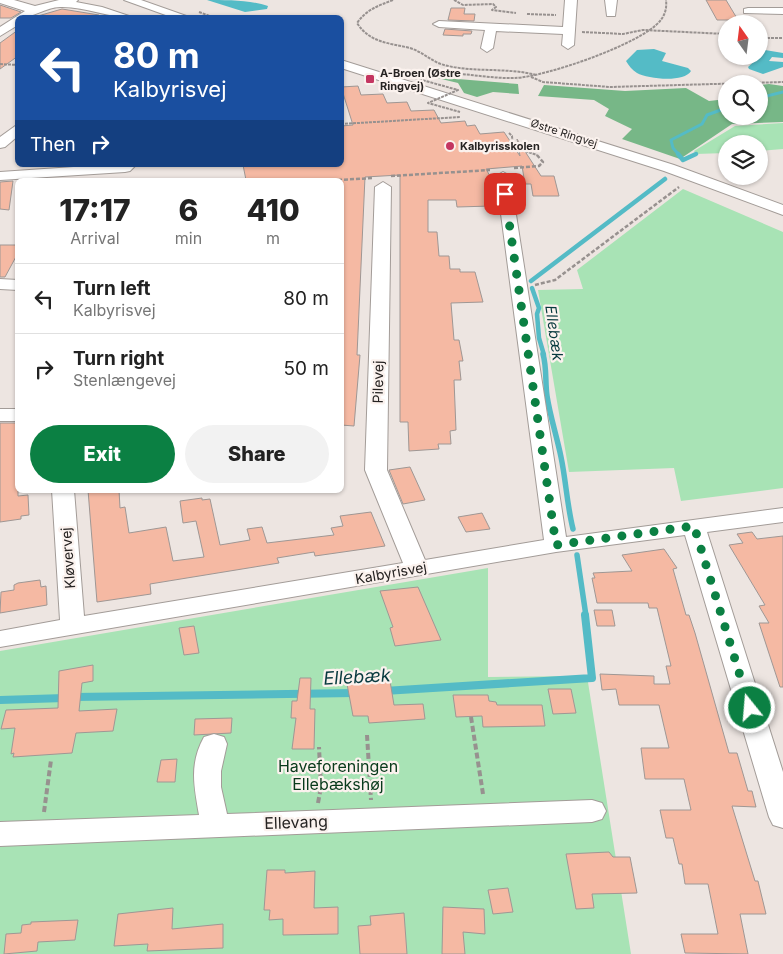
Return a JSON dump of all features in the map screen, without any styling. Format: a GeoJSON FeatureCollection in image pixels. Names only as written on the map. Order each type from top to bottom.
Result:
{"type":"FeatureCollection","features":[{"type":"Feature","properties":{"kind":"street"},"geometry":{"type":"LineString","coordinates":[[2,0],[35,10]]}},
{"type":"Feature","properties":{"kind":"street"},"geometry":{"type":"LineString","coordinates":[[130,0],[178,15]]}},
{"type":"Feature","properties":{"kind":"street"},"geometry":{"type":"LineString","coordinates":[[568,46],[570,0]]}},
{"type":"Feature","properties":{"kind":"street"},"geometry":{"type":"LineString","coordinates":[[610,0],[611,14]]}},
{"type":"Feature","properties":{"kind":"street"},"geometry":{"type":"LineString","coordinates":[[25,15],[35,10],[67,2],[119,15]]}},
{"type":"Feature","properties":{"kind":"street"},"geometry":{"type":"LineString","coordinates":[[748,11],[783,11]]}},
{"type":"Feature","properties":{"kind":"street"},"geometry":{"type":"LineString","coordinates":[[0,32],[15,21]]}},
{"type":"Feature","properties":{"kind":"street"},"geometry":{"type":"LineString","coordinates":[[439,24],[569,31]]}},
{"type":"Feature","properties":{"kind":"street"},"geometry":{"type":"LineString","coordinates":[[487,48],[491,27]]}},
{"type":"Feature","properties":{"kind":"street","name":"Østre Ringvej"},"geometry":{"type":"LineString","coordinates":[[344,65],[669,168],[783,210]]}},
{"type":"Feature","properties":{"kind":"street"},"geometry":{"type":"LineString","coordinates":[[0,144],[15,131]]}},
{"type":"Feature","properties":{"kind":"street"},"geometry":{"type":"LineString","coordinates":[[0,176],[126,167]]}},
{"type":"Feature","properties":{"kind":"street"},"geometry":{"type":"LineString","coordinates":[[501,171],[556,545]]}},
{"type":"Feature","properties":{"kind":"street","name":"Pilevej"},"geometry":{"type":"LineString","coordinates":[[383,180],[376,470],[417,569]]}},
{"type":"Feature","properties":{"kind":"street"},"geometry":{"type":"LineString","coordinates":[[0,284],[15,284]]}},
{"type":"Feature","properties":{"kind":"street"},"geometry":{"type":"LineString","coordinates":[[0,415],[15,415]]}},
{"type":"Feature","properties":{"kind":"street","name":"Kløvervej"},"geometry":{"type":"LineString","coordinates":[[63,493],[73,626]]}},
{"type":"Feature","properties":{"kind":"street","name":"Kalbyrisvej"},"geometry":{"type":"LineString","coordinates":[[0,639],[556,545],[783,515]]}},
{"type":"Feature","properties":{"kind":"street"},"geometry":{"type":"LineString","coordinates":[[694,526],[783,817]]}},
{"type":"Feature","properties":{"kind":"street"},"geometry":{"type":"LineString","coordinates":[[213,826],[214,818],[207,787],[208,766],[214,744]]}},
{"type":"Feature","properties":{"kind":"street","name":"Ellevang"},"geometry":{"type":"LineString","coordinates":[[0,834],[592,811]]}},
{"type":"Feature","properties":{"kind":"path"},"geometry":{"type":"LineString","coordinates":[[393,0],[371,7],[356,23],[367,37],[378,42],[413,50],[438,64],[514,70],[536,75]]}},
{"type":"Feature","properties":{"kind":"path"},"geometry":{"type":"LineString","coordinates":[[454,0],[463,5],[493,4],[496,6],[492,10],[516,14]]}},
{"type":"Feature","properties":{"kind":"path"},"geometry":{"type":"LineString","coordinates":[[460,112],[428,103],[458,90],[416,78],[437,72],[499,78],[536,75],[631,40],[656,26],[666,13],[666,0]]}},
{"type":"Feature","properties":{"kind":"path"},"geometry":{"type":"LineString","coordinates":[[525,14],[570,16]]}},
{"type":"Feature","properties":{"kind":"path"},"geometry":{"type":"LineString","coordinates":[[569,31],[623,34],[636,30],[649,30],[669,34],[718,34]]}},
{"type":"Feature","properties":{"kind":"path"},"geometry":{"type":"LineString","coordinates":[[768,38],[783,38]]}},
{"type":"Feature","properties":{"kind":"path"},"geometry":{"type":"LineString","coordinates":[[0,64],[15,65]]}},
{"type":"Feature","properties":{"kind":"path"},"geometry":{"type":"LineString","coordinates":[[530,76],[544,82],[610,87],[783,82]]}},
{"type":"Feature","properties":{"kind":"path"},"geometry":{"type":"LineString","coordinates":[[344,124],[461,117],[455,115]]}},
{"type":"Feature","properties":{"kind":"path"},"geometry":{"type":"LineString","coordinates":[[344,180],[383,180],[501,171],[540,166],[543,162],[534,153],[513,147],[512,136],[505,131]]}},
{"type":"Feature","properties":{"kind":"path"},"geometry":{"type":"LineString","coordinates":[[518,285],[543,284],[555,280],[686,182]]}},
{"type":"Feature","properties":{"kind":"path"},"geometry":{"type":"LineString","coordinates":[[471,717],[483,794]]}},
{"type":"Feature","properties":{"kind":"path"},"geometry":{"type":"LineString","coordinates":[[367,734],[372,800]]}},
{"type":"Feature","properties":{"kind":"path"},"geometry":{"type":"LineString","coordinates":[[318,822],[318,799],[321,787],[319,747]]}},
{"type":"Feature","properties":{"kind":"path"},"geometry":{"type":"LineString","coordinates":[[44,812],[51,760]]}},
{"type":"Feature","properties":{"kind":"green space"},"geometry":{"type":"Polygon","coordinates":[[[433,77],[518,84],[519,94],[493,92],[477,97],[464,93],[458,83],[433,77]]]}},
{"type":"Feature","properties":{"kind":"green space"},"geometry":{"type":"Polygon","coordinates":[[[768,84],[783,86],[783,122],[768,123],[768,84]]]}},
{"type":"Feature","properties":{"kind":"green space"},"geometry":{"type":"Polygon","coordinates":[[[544,85],[625,91],[686,88],[709,101],[718,100],[718,125],[731,125],[680,159],[622,139],[632,129],[605,116],[609,109],[594,100],[538,96],[544,85]]]}},
{"type":"Feature","properties":{"kind":"green space"},"geometry":{"type":"Polygon","coordinates":[[[783,123],[783,149],[768,150],[768,135],[720,135],[735,126],[783,123]]]}},
{"type":"Feature","properties":{"kind":"green space"},"geometry":{"type":"Polygon","coordinates":[[[718,136],[718,153],[696,154],[694,151],[718,136]]]}},
{"type":"Feature","properties":{"kind":"green space"},"geometry":{"type":"Polygon","coordinates":[[[683,189],[783,232],[783,488],[681,501],[674,468],[569,472],[538,290],[583,289],[577,270],[683,189]]]}},
{"type":"Feature","properties":{"kind":"green space","name":"Haveforeningen Ellebækshøj"},"geometry":{"type":"Polygon","coordinates":[[[488,568],[488,677],[587,676],[631,954],[0,954],[0,651],[488,568]]]}},
{"type":"Feature","properties":{"kind":"water"},"geometry":{"type":"Polygon","coordinates":[[[207,0],[246,1],[268,6],[267,9],[245,12],[207,0]]]}},
{"type":"Feature","properties":{"kind":"water"},"geometry":{"type":"Polygon","coordinates":[[[654,49],[666,53],[662,61],[688,68],[691,71],[687,75],[674,78],[649,77],[637,73],[626,61],[637,50],[654,49]]]}},
{"type":"Feature","properties":{"kind":"water"},"geometry":{"type":"Polygon","coordinates":[[[768,50],[783,53],[783,58],[772,57],[769,61],[783,62],[783,67],[763,74],[748,67],[750,65],[768,65],[768,50]]]}},
{"type":"Feature","properties":{"kind":"building"},"geometry":{"type":"Polygon","coordinates":[[[706,0],[726,0],[735,15],[718,15],[717,20],[706,0]]]}},
{"type":"Feature","properties":{"kind":"building"},"geometry":{"type":"Polygon","coordinates":[[[0,5],[21,12],[11,18],[0,18],[0,5]]]}},
{"type":"Feature","properties":{"kind":"building"},"geometry":{"type":"Polygon","coordinates":[[[451,8],[465,8],[464,14],[475,14],[474,21],[448,20],[451,8]]]}},
{"type":"Feature","properties":{"kind":"building"},"geometry":{"type":"Polygon","coordinates":[[[62,9],[99,15],[41,15],[62,9]]]}},
{"type":"Feature","properties":{"kind":"building"},"geometry":{"type":"Polygon","coordinates":[[[445,29],[472,31],[471,34],[463,34],[463,36],[443,35],[445,29]]]}},
{"type":"Feature","properties":{"kind":"building"},"geometry":{"type":"Polygon","coordinates":[[[15,32],[15,58],[0,69],[0,43],[15,32]]]}},
{"type":"Feature","properties":{"kind":"building"},"geometry":{"type":"Polygon","coordinates":[[[358,86],[361,95],[383,94],[387,103],[407,102],[411,111],[434,110],[441,123],[465,121],[467,126],[475,125],[480,134],[504,132],[520,156],[517,139],[541,176],[554,176],[559,196],[533,196],[531,184],[525,184],[522,166],[486,169],[495,185],[497,195],[489,195],[491,206],[457,207],[456,200],[428,200],[428,232],[437,232],[439,256],[449,256],[450,269],[460,269],[460,272],[475,272],[483,302],[451,303],[454,340],[459,340],[463,361],[459,361],[461,380],[454,380],[456,430],[450,431],[451,444],[438,444],[439,449],[409,451],[408,422],[400,422],[400,175],[365,177],[357,355],[360,355],[354,426],[344,425],[344,178],[246,178],[243,167],[344,167],[344,126],[353,125],[344,96],[344,87],[358,86]]]}},
{"type":"Feature","properties":{"kind":"building"},"geometry":{"type":"Polygon","coordinates":[[[13,181],[9,210],[0,209],[0,182],[13,181]]]}},
{"type":"Feature","properties":{"kind":"building"},"geometry":{"type":"Polygon","coordinates":[[[0,245],[15,245],[15,259],[5,277],[0,277],[0,245]]]}},
{"type":"Feature","properties":{"kind":"building"},"geometry":{"type":"Polygon","coordinates":[[[0,423],[15,423],[15,493],[18,493],[18,496],[28,495],[29,515],[21,516],[21,519],[0,522],[0,423]]]}},
{"type":"Feature","properties":{"kind":"building"},"geometry":{"type":"Polygon","coordinates":[[[410,467],[425,500],[403,504],[389,470],[410,467]]]}},
{"type":"Feature","properties":{"kind":"building"},"geometry":{"type":"Polygon","coordinates":[[[88,493],[119,493],[120,508],[125,507],[129,533],[166,527],[173,561],[204,557],[196,521],[183,523],[180,501],[202,498],[202,500],[210,499],[220,545],[250,540],[247,529],[262,527],[267,543],[334,535],[331,528],[343,526],[340,516],[371,512],[385,546],[315,556],[314,552],[277,558],[279,563],[150,584],[151,594],[97,602],[88,493]]]}},
{"type":"Feature","properties":{"kind":"building"},"geometry":{"type":"Polygon","coordinates":[[[482,513],[490,529],[466,532],[458,517],[482,513]]]}},
{"type":"Feature","properties":{"kind":"building"},"geometry":{"type":"Polygon","coordinates":[[[752,532],[757,539],[783,536],[783,687],[780,687],[759,623],[769,623],[759,606],[765,605],[729,545],[743,543],[737,534],[752,532]]]}},
{"type":"Feature","properties":{"kind":"building"},"geometry":{"type":"Polygon","coordinates":[[[664,549],[677,568],[673,569],[686,615],[689,615],[695,633],[729,753],[737,753],[748,791],[752,791],[756,807],[732,806],[755,881],[758,881],[766,914],[740,914],[748,954],[685,953],[681,934],[718,934],[708,884],[685,884],[682,864],[679,864],[673,838],[666,838],[660,810],[691,810],[684,779],[645,779],[641,748],[669,748],[659,705],[619,705],[616,689],[602,690],[600,674],[654,676],[654,684],[670,684],[666,666],[671,666],[657,608],[649,608],[648,603],[597,603],[592,578],[595,578],[593,573],[632,571],[622,555],[664,549]]]}},
{"type":"Feature","properties":{"kind":"building"},"geometry":{"type":"Polygon","coordinates":[[[40,580],[41,587],[46,586],[47,605],[0,613],[1,592],[14,590],[14,585],[18,583],[40,580]]]}},
{"type":"Feature","properties":{"kind":"building"},"geometry":{"type":"Polygon","coordinates":[[[418,587],[441,640],[395,646],[390,628],[393,627],[380,591],[418,587]]]}},
{"type":"Feature","properties":{"kind":"building"},"geometry":{"type":"Polygon","coordinates":[[[594,610],[612,610],[615,626],[597,626],[594,610]]]}},
{"type":"Feature","properties":{"kind":"building"},"geometry":{"type":"Polygon","coordinates":[[[194,626],[199,653],[184,655],[179,628],[194,626]]]}},
{"type":"Feature","properties":{"kind":"building"},"geometry":{"type":"Polygon","coordinates":[[[93,665],[93,681],[82,683],[79,711],[117,709],[113,731],[76,733],[72,753],[13,757],[14,753],[11,754],[15,728],[1,729],[6,710],[58,708],[59,671],[93,665]]]}},
{"type":"Feature","properties":{"kind":"building"},"geometry":{"type":"Polygon","coordinates":[[[300,678],[311,678],[310,709],[315,709],[314,749],[292,749],[296,718],[291,718],[292,701],[297,701],[300,678]]]}},
{"type":"Feature","properties":{"kind":"building"},"geometry":{"type":"Polygon","coordinates":[[[367,681],[390,681],[394,705],[423,704],[425,719],[369,723],[368,716],[353,716],[347,684],[367,681]]]}},
{"type":"Feature","properties":{"kind":"building"},"geometry":{"type":"Polygon","coordinates":[[[548,689],[571,689],[576,713],[553,714],[548,689]]]}},
{"type":"Feature","properties":{"kind":"building"},"geometry":{"type":"Polygon","coordinates":[[[453,695],[488,695],[489,701],[496,702],[497,705],[542,705],[545,726],[483,727],[482,716],[456,717],[453,695]]]}},
{"type":"Feature","properties":{"kind":"building"},"geometry":{"type":"Polygon","coordinates":[[[232,718],[231,733],[194,735],[195,719],[232,718]]]}},
{"type":"Feature","properties":{"kind":"building"},"geometry":{"type":"Polygon","coordinates":[[[177,759],[175,782],[157,782],[161,760],[177,759]]]}},
{"type":"Feature","properties":{"kind":"building"},"geometry":{"type":"Polygon","coordinates":[[[609,852],[613,857],[630,857],[637,893],[592,894],[594,908],[576,909],[566,854],[609,852]]]}},
{"type":"Feature","properties":{"kind":"building"},"geometry":{"type":"Polygon","coordinates":[[[267,870],[285,870],[285,873],[315,871],[314,908],[338,907],[338,934],[283,935],[283,919],[269,920],[270,910],[264,910],[267,870]]]}},
{"type":"Feature","properties":{"kind":"building"},"geometry":{"type":"Polygon","coordinates":[[[508,888],[513,912],[493,914],[488,890],[508,888]]]}},
{"type":"Feature","properties":{"kind":"building"},"geometry":{"type":"Polygon","coordinates":[[[443,907],[484,909],[485,934],[463,932],[465,954],[442,954],[443,907]]]}},
{"type":"Feature","properties":{"kind":"building"},"geometry":{"type":"Polygon","coordinates":[[[173,908],[172,929],[223,924],[223,948],[147,951],[148,944],[114,946],[118,914],[173,908]]]}},
{"type":"Feature","properties":{"kind":"building"},"geometry":{"type":"Polygon","coordinates":[[[404,913],[407,954],[360,954],[358,926],[371,925],[370,916],[404,913]]]}},
{"type":"Feature","properties":{"kind":"building"},"geometry":{"type":"Polygon","coordinates":[[[78,920],[75,940],[38,942],[37,951],[4,954],[6,934],[21,933],[22,925],[31,924],[31,922],[78,920]]]}},
{"type":"Feature","properties":{"kind":"waterway","name":"Ellebæk"},"geometry":{"type":"LineString","coordinates":[[768,96],[783,92]]}},
{"type":"Feature","properties":{"kind":"waterway","name":"Ellebæk"},"geometry":{"type":"LineString","coordinates":[[679,155],[673,148],[671,140],[702,124],[707,115],[718,111]]}},
{"type":"Feature","properties":{"kind":"waterway"},"geometry":{"type":"LineString","coordinates":[[678,154],[683,160],[696,154],[694,155]]}},
{"type":"Feature","properties":{"kind":"waterway","name":"Ellebæk"},"geometry":{"type":"LineString","coordinates":[[531,281],[665,179]]}},
{"type":"Feature","properties":{"kind":"waterway","name":"Ellebæk"},"geometry":{"type":"LineString","coordinates":[[532,288],[539,308],[537,314],[539,338],[544,355]]}},
{"type":"Feature","properties":{"kind":"waterway","name":"Ellebæk"},"geometry":{"type":"LineString","coordinates":[[543,354],[547,396],[561,457],[573,529]]}},
{"type":"Feature","properties":{"kind":"waterway","name":"Ellebæk"},"geometry":{"type":"LineString","coordinates":[[577,555],[586,616]]}},
{"type":"Feature","properties":{"kind":"waterway","name":"Ellebæk"},"geometry":{"type":"LineString","coordinates":[[384,691],[592,678],[585,615]]}},
{"type":"Feature","properties":{"kind":"waterway","name":"Ellebæk"},"geometry":{"type":"LineString","coordinates":[[74,697],[355,693]]}},
{"type":"Feature","properties":{"kind":"waterway","name":"Ellebæk"},"geometry":{"type":"LineString","coordinates":[[0,700],[65,698]]}},
{"type":"Feature","properties":{"kind":"place","name":"A-Broen (Østre Ringvej)"},"geometry":{"type":"Point","coordinates":[370,79]}},
{"type":"Feature","properties":{"kind":"place","name":"Kalbyrisskolen"},"geometry":{"type":"Point","coordinates":[450,146]}},
{"type":"Feature","properties":{"kind":"route"},"geometry":{"type":"LineString","coordinates":[[505,194],[556,545],[694,526],[750,708]]}}]}
